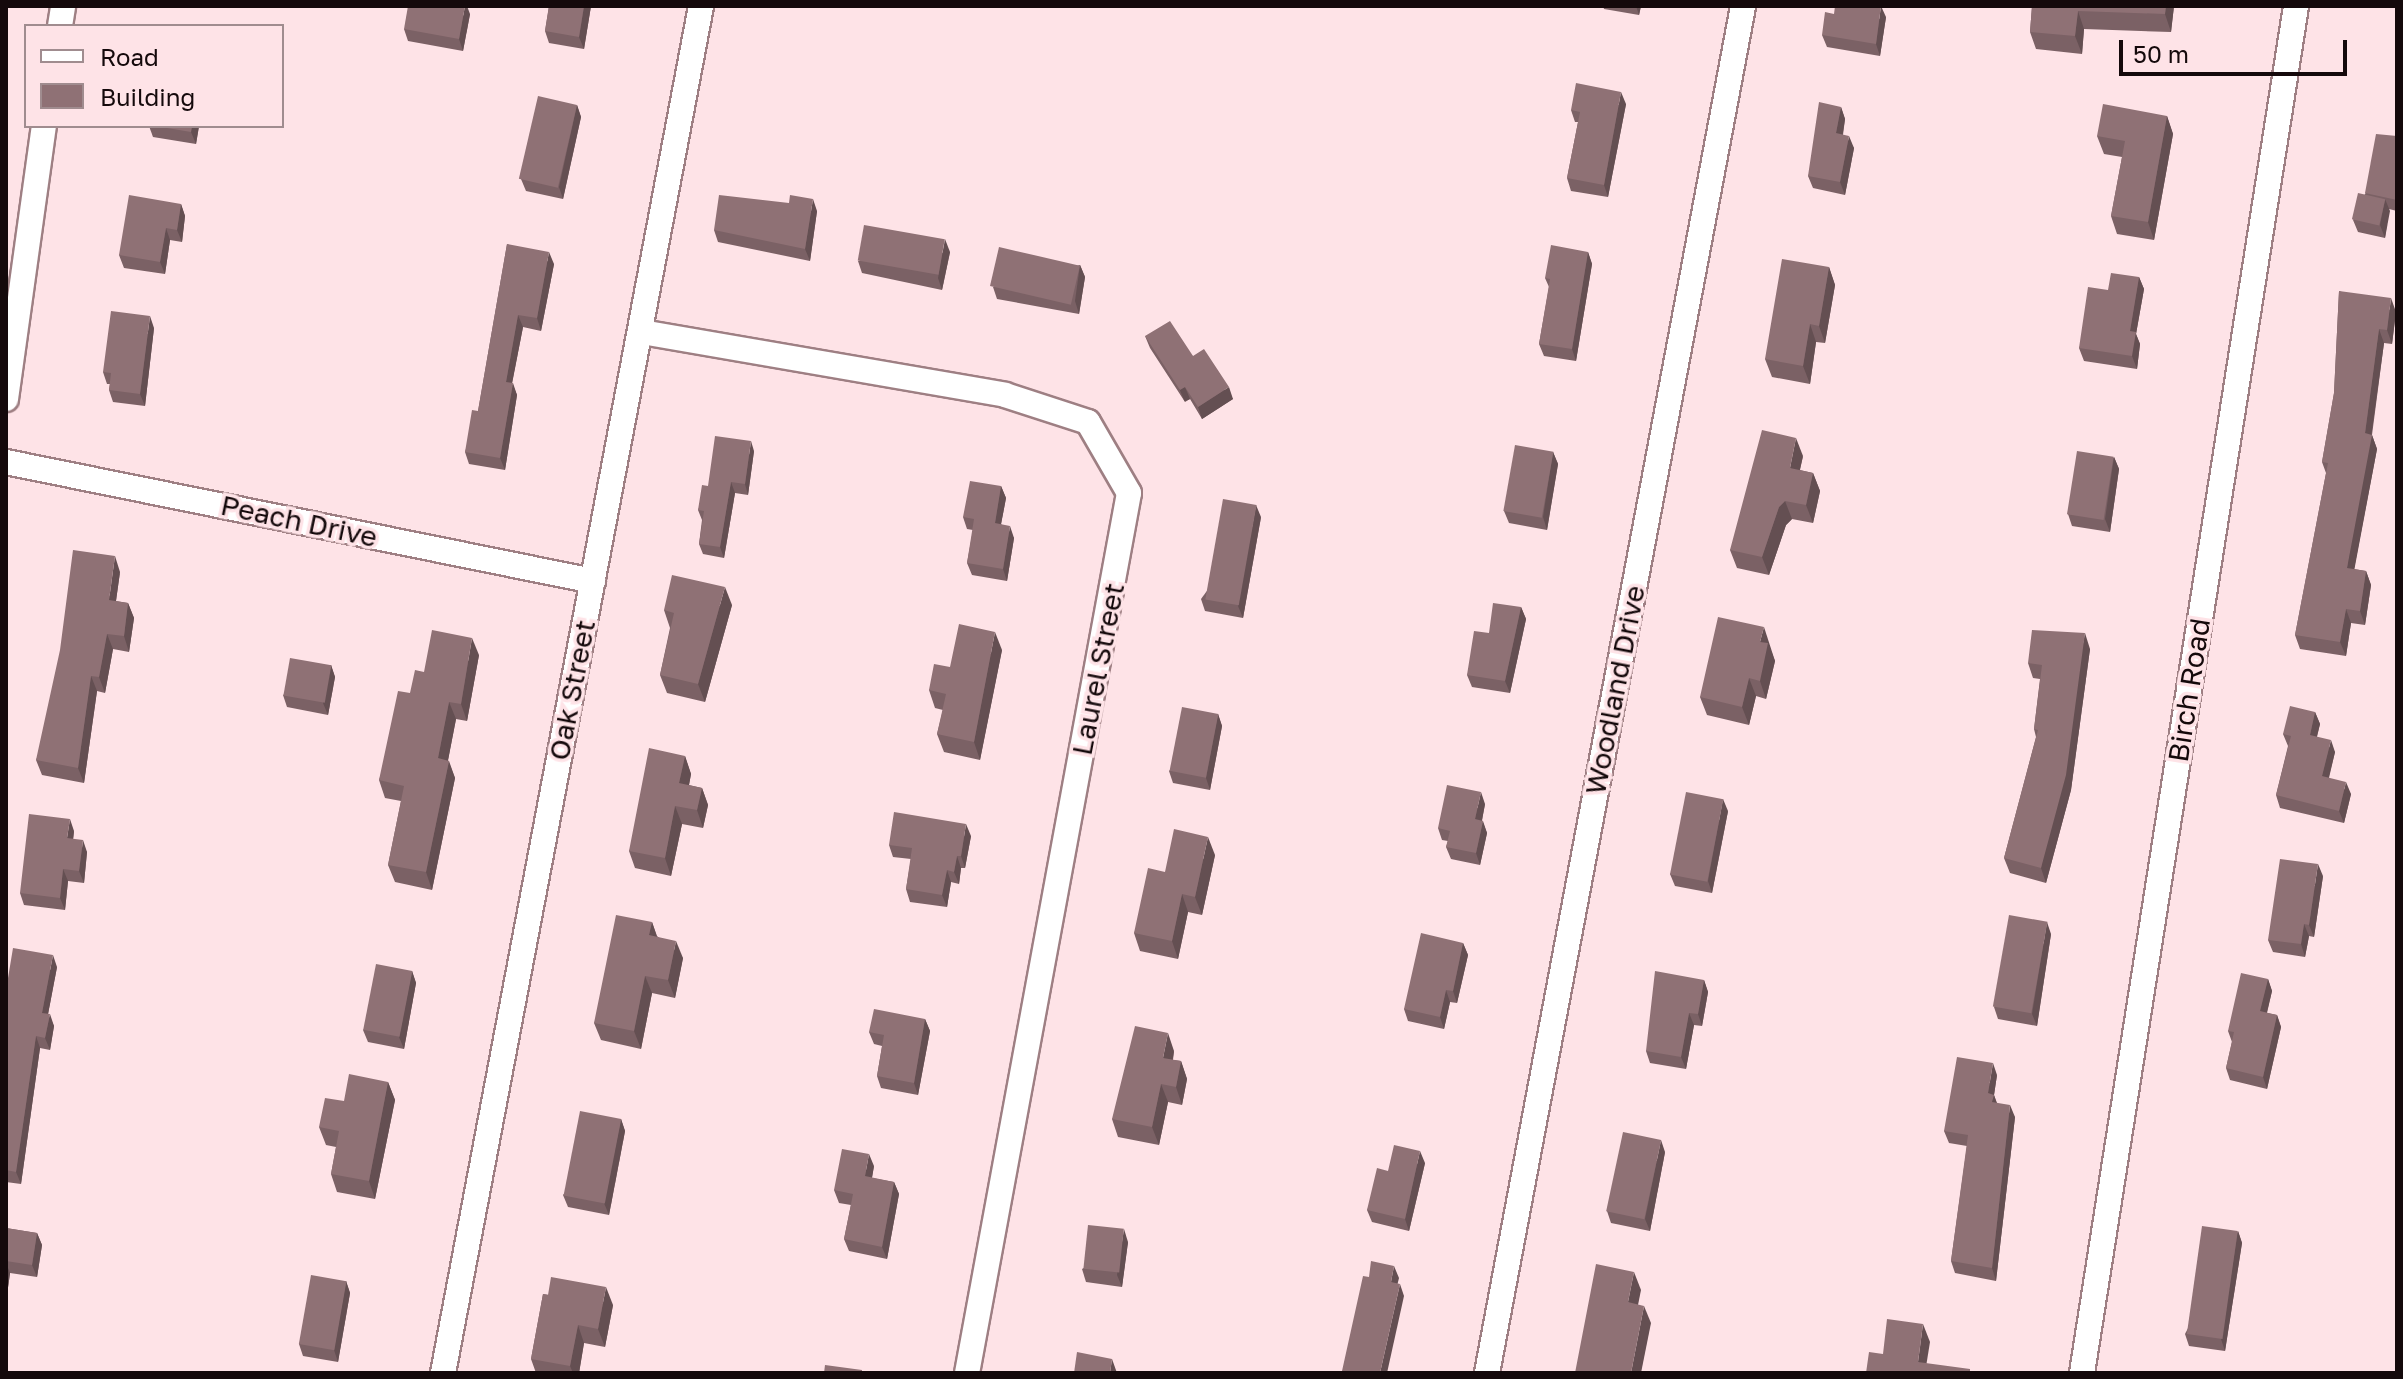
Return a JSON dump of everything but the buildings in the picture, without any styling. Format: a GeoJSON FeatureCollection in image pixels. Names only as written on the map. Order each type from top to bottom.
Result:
{"type":"FeatureCollection","features":[{"type":"Feature","properties":{"kind":"street","name":"Oak Street"},"geometry":{"type":"LineString","coordinates":[[443,1373],[642,332],[701,6]]}},
{"type":"Feature","properties":{"kind":"street","name":"Woodland Drive"},"geometry":{"type":"LineString","coordinates":[[1487,1373],[1743,6]]}},
{"type":"Feature","properties":{"kind":"street","name":"Birch Road"},"geometry":{"type":"LineString","coordinates":[[2082,1373],[2296,6]]}},
{"type":"Feature","properties":{"kind":"street"},"geometry":{"type":"LineString","coordinates":[[6,399],[12,300],[44,128]]}},
{"type":"Feature","properties":{"kind":"street","name":"Laurel Street"},"geometry":{"type":"LineString","coordinates":[[642,332],[1005,395],[1088,422],[1129,493],[967,1373]]}},
{"type":"Feature","properties":{"kind":"street","name":"Peach Drive"},"geometry":{"type":"LineString","coordinates":[[6,462],[593,581]]}}]}
